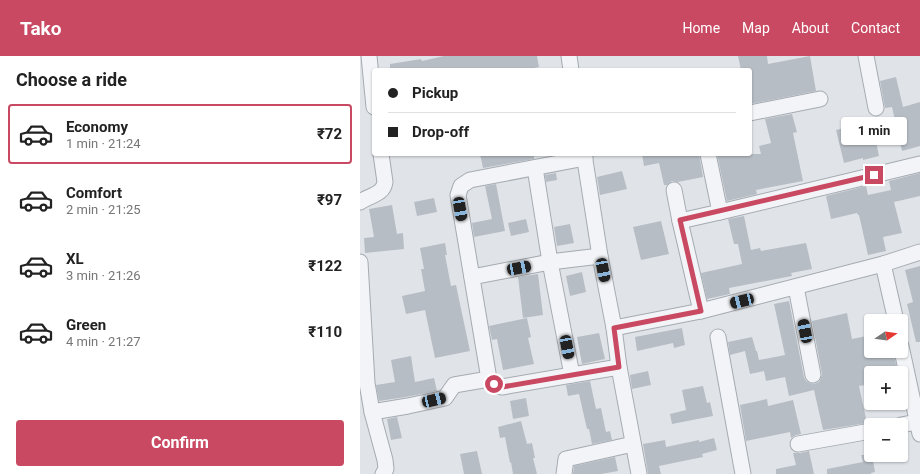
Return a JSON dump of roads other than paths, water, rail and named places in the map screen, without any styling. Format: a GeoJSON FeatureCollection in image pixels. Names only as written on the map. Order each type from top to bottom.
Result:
{"type":"FeatureCollection","features":[{"type":"Feature","properties":{"kind":"street"},"geometry":{"type":"LineString","coordinates":[[369,56],[372,87]]}},
{"type":"Feature","properties":{"kind":"street"},"geometry":{"type":"LineString","coordinates":[[569,56],[571,68]]}},
{"type":"Feature","properties":{"kind":"street"},"geometry":{"type":"LineString","coordinates":[[866,56],[876,108]]}},
{"type":"Feature","properties":{"kind":"street"},"geometry":{"type":"LineString","coordinates":[[752,113],[820,99]]}},
{"type":"Feature","properties":{"kind":"street"},"geometry":{"type":"LineString","coordinates":[[360,202],[382,191],[385,182],[381,156]]}},
{"type":"Feature","properties":{"kind":"street"},"geometry":{"type":"LineString","coordinates":[[619,367],[502,387],[494,384],[490,379],[458,195],[461,186],[470,180],[535,168],[585,156],[600,256],[639,474]]}},
{"type":"Feature","properties":{"kind":"street"},"geometry":{"type":"LineString","coordinates":[[708,156],[720,212]]}},
{"type":"Feature","properties":{"kind":"street"},"geometry":{"type":"LineString","coordinates":[[680,220],[720,212],[920,164]]}},
{"type":"Feature","properties":{"kind":"street"},"geometry":{"type":"LineString","coordinates":[[535,168],[550,262],[572,375]]}},
{"type":"Feature","properties":{"kind":"street"},"geometry":{"type":"LineString","coordinates":[[674,190],[701,311]]}},
{"type":"Feature","properties":{"kind":"street"},"geometry":{"type":"LineString","coordinates":[[614,328],[701,311],[883,264],[920,252]]}},
{"type":"Feature","properties":{"kind":"street"},"geometry":{"type":"LineString","coordinates":[[472,277],[550,262],[600,256]]}},
{"type":"Feature","properties":{"kind":"street"},"geometry":{"type":"LineString","coordinates":[[360,262],[367,382],[372,412],[385,460],[386,469],[383,474]]}},
{"type":"Feature","properties":{"kind":"street"},"geometry":{"type":"LineString","coordinates":[[883,264],[894,314]]}},
{"type":"Feature","properties":{"kind":"street"},"geometry":{"type":"LineString","coordinates":[[796,287],[813,375]]}},
{"type":"Feature","properties":{"kind":"street"},"geometry":{"type":"LineString","coordinates":[[718,337],[743,474]]}},
{"type":"Feature","properties":{"kind":"street"},"geometry":{"type":"LineString","coordinates":[[904,358],[919,428],[908,426]]}},
{"type":"Feature","properties":{"kind":"street"},"geometry":{"type":"LineString","coordinates":[[372,412],[444,398],[454,384],[490,379]]}},
{"type":"Feature","properties":{"kind":"street"},"geometry":{"type":"LineString","coordinates":[[798,444],[864,432]]}},
{"type":"Feature","properties":{"kind":"street"},"geometry":{"type":"LineString","coordinates":[[564,474],[566,459],[633,444]]}}]}
